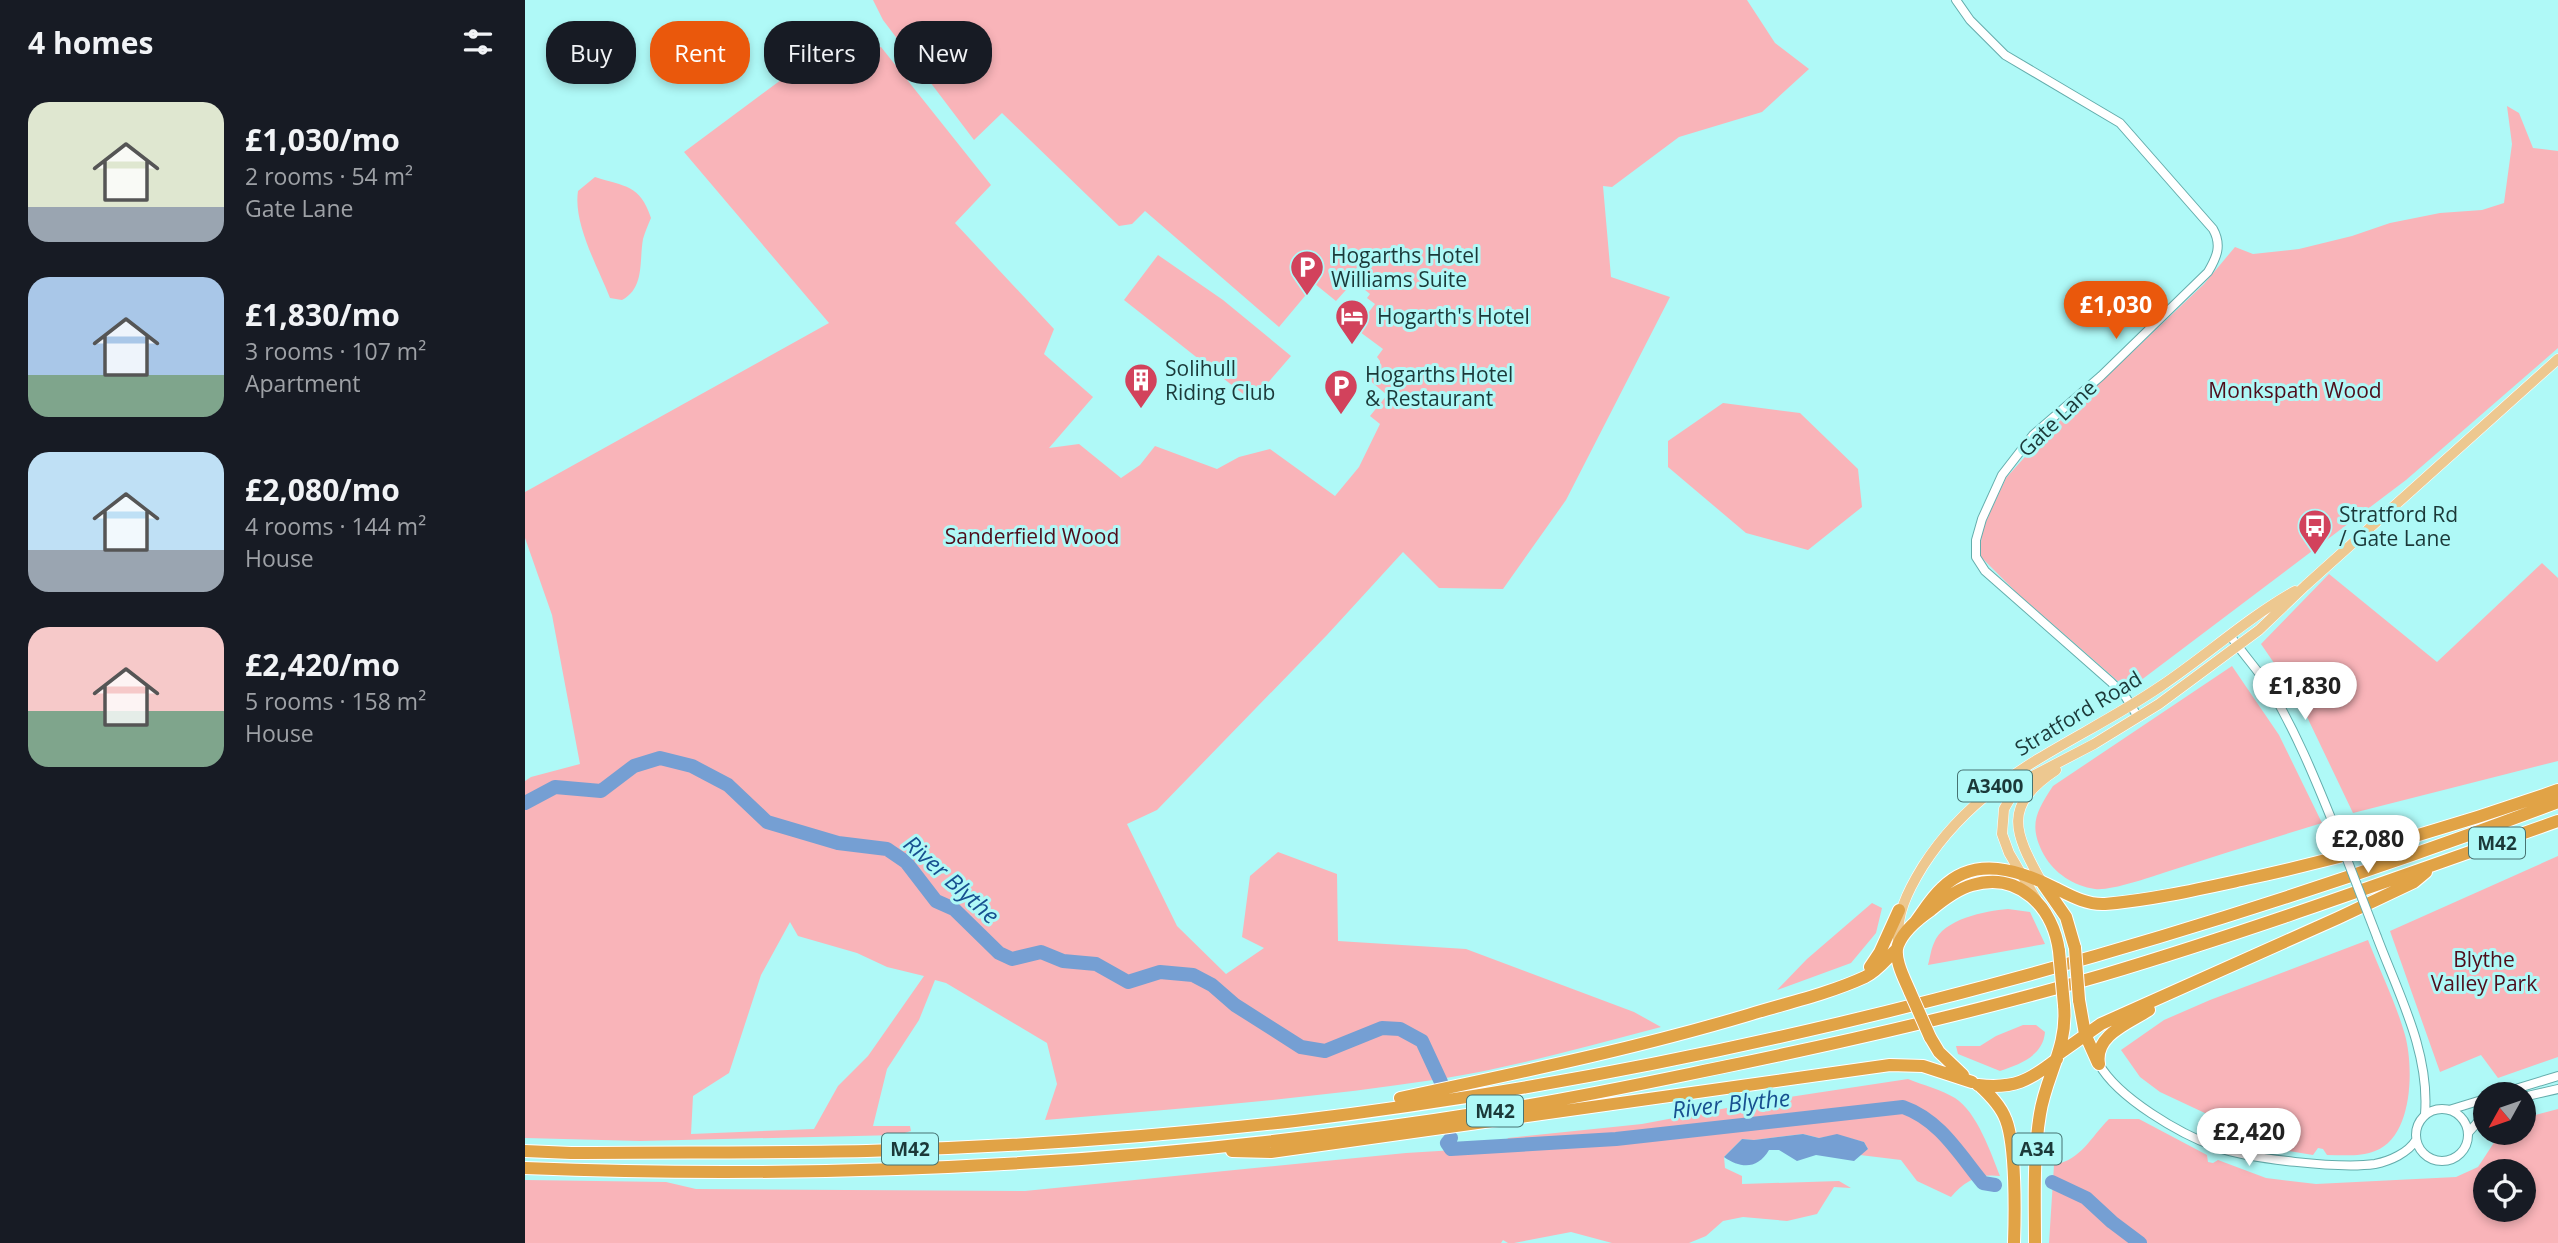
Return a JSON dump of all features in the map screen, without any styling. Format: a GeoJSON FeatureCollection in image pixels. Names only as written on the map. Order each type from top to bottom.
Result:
{"type":"FeatureCollection","features":[{"type":"Feature","properties":{"kind":"highway"},"geometry":{"type":"LineString","coordinates":[[1294,1121],[1614,1052],[1805,999],[1854,981],[1873,972],[1897,947],[1940,889],[1962,874],[1983,869],[2019,872],[2072,897],[2101,904],[2195,890],[2358,853],[2558,790]]}},
{"type":"Feature","properties":{"kind":"highway","name":"M42"},"geometry":{"type":"LineString","coordinates":[[525,1151],[869,1151],[1115,1138],[1294,1121],[1599,1075],[1828,1027],[2170,935],[2558,803]]}},
{"type":"Feature","properties":{"kind":"highway","name":"M42"},"geometry":{"type":"LineString","coordinates":[[525,1168],[770,1171],[973,1165],[1161,1151],[1359,1130],[1495,1111],[1609,1091],[1844,1042],[2101,975],[2242,931],[2558,821]]}},
{"type":"Feature","properties":{"kind":"highway"},"geometry":{"type":"LineString","coordinates":[[1161,1151],[1271,1152],[1890,1065],[1923,1066],[1976,1083],[2003,1087],[2023,1082],[2039,1073],[2101,1024],[2414,882],[2435,864]]}},
{"type":"Feature","properties":{"kind":"highway"},"geometry":{"type":"LineString","coordinates":[[2041,881],[2066,917],[2075,948],[2085,1034],[2099,1064]]}},
{"type":"Feature","properties":{"kind":"highway"},"geometry":{"type":"LineString","coordinates":[[1916,921],[1958,891],[1979,883],[2011,886],[2038,902]]}},
{"type":"Feature","properties":{"kind":"highway","name":"A34"},"geometry":{"type":"LineString","coordinates":[[2035,1243],[2039,1116],[2059,1056],[2065,1018],[2059,951],[2053,925],[2038,902]]}},
{"type":"Feature","properties":{"kind":"highway"},"geometry":{"type":"LineString","coordinates":[[1854,981],[1868,970],[1880,952],[1899,910]]}},
{"type":"Feature","properties":{"kind":"highway","name":"A34"},"geometry":{"type":"LineString","coordinates":[[1897,947],[1910,992],[1939,1052],[1950,1065],[1976,1083],[2000,1108],[2008,1126],[2014,1243]]}},
{"type":"Feature","properties":{"kind":"highway"},"geometry":{"type":"LineString","coordinates":[[2099,1064],[2097,1055],[2102,1042],[2175,992]]}},
{"type":"Feature","properties":{"kind":"main road","name":"Stratford Road"},"geometry":{"type":"LineString","coordinates":[[2038,902],[2019,872],[2002,835],[2001,821],[2009,799],[2027,779],[2094,744],[2138,717],[2189,683],[2281,611],[2305,586],[2558,359]]}},
{"type":"Feature","properties":{"kind":"main road","name":"Stratford Road"},"geometry":{"type":"LineString","coordinates":[[1897,947],[1899,910],[1929,857],[1977,801],[2003,780],[2046,753],[2131,706],[2273,603],[2305,586]]}},
{"type":"Feature","properties":{"kind":"main road"},"geometry":{"type":"LineString","coordinates":[[2041,881],[2018,835],[2018,817],[2022,804],[2035,786],[2094,744]]}},
{"type":"Feature","properties":{"kind":"street","name":"Gate Lane"},"geometry":{"type":"LineString","coordinates":[[1956,0],[1970,20],[2005,55],[2120,122],[2218,238],[2215,260],[2208,272],[2101,376],[2033,435],[2002,475],[1982,519],[1976,540],[1976,556],[1985,571],[2111,682],[2138,717]]}},
{"type":"Feature","properties":{"kind":"street"},"geometry":{"type":"LineString","coordinates":[[2230,635],[2267,684],[2301,746],[2377,937],[2423,1065],[2427,1099],[2425,1114],[2417,1126],[2416,1140],[2423,1154],[2437,1161],[2445,1161],[2460,1154],[2473,1127]]}},
{"type":"Feature","properties":{"kind":"street"},"geometry":{"type":"LineString","coordinates":[[2099,1064],[2116,1085],[2144,1107],[2177,1128],[2217,1147],[2274,1159],[2336,1165],[2375,1164],[2408,1150],[2416,1140]]}},
{"type":"Feature","properties":{"kind":"street"},"geometry":{"type":"LineString","coordinates":[[2536,1083],[2558,1076]]}},
{"type":"Feature","properties":{"kind":"street"},"geometry":{"type":"LineString","coordinates":[[2536,1094],[2558,1089]]}},
{"type":"Feature","properties":{"kind":"street"},"geometry":{"type":"LineString","coordinates":[[2425,1114],[2473,1103]]}},
{"type":"Feature","properties":{"kind":"street"},"geometry":{"type":"LineString","coordinates":[[2449,1110],[2462,1118],[2468,1133]]}},
{"type":"Feature","properties":{"kind":"green space","name":"Sanderfield Wood"},"geometry":{"type":"Polygon","coordinates":[[[873,0],[1747,0],[1775,43],[1809,69],[1762,112],[1679,137],[1612,187],[1603,186],[1611,277],[1670,297],[1566,500],[1503,589],[1439,588],[1403,552],[1327,635],[1157,810],[1127,824],[1177,926],[1226,974],[1264,948],[1242,937],[1250,876],[1278,852],[1337,874],[1338,941],[1466,949],[1634,1012],[1661,1027],[1524,1062],[1440,1079],[1292,1098],[1045,1120],[1057,1084],[1047,1043],[946,983],[935,980],[919,1020],[887,1069],[873,1126],[910,1126],[911,1131],[898,1135],[640,1141],[525,1138],[525,781],[580,764],[552,615],[525,538],[525,492],[829,323],[684,152],[776,84],[880,84],[881,47],[894,63],[894,84],[910,84],[991,185],[955,223],[1054,329],[1044,354],[1093,397],[1049,448],[1079,444],[1121,478],[1140,465],[1155,446],[1217,469],[1239,457],[1270,449],[1335,496],[1359,467],[1380,424],[1370,416],[1387,395],[1367,378],[1380,366],[1377,357],[1383,349],[1356,329],[1375,304],[1367,298],[1370,294],[1354,281],[1336,301],[1315,284],[1279,327],[1145,211],[1132,224],[1119,226],[1002,113],[974,140],[932,84],[992,84],[992,21],[894,21],[894,35],[873,0]],[[790,922],[761,975],[729,1073],[693,1096],[691,1134],[814,1129],[838,1086],[868,1056],[924,976],[887,967],[857,953],[798,936],[790,922]]]}},
{"type":"Feature","properties":{"kind":"green space","name":"Monkspath Wood"},"geometry":{"type":"Polygon","coordinates":[[[2507,106],[2519,113],[2533,148],[2558,151],[2558,348],[2406,480],[2128,690],[2016,592],[1980,556],[1982,530],[2006,478],[2041,439],[2204,284],[2235,247],[2253,254],[2299,249],[2390,223],[2440,213],[2482,210],[2504,203],[2512,144],[2507,106]]]}},
{"type":"Feature","properties":{"kind":"green space"},"geometry":{"type":"Polygon","coordinates":[[[595,177],[630,188],[642,199],[651,218],[643,239],[638,281],[629,295],[622,300],[610,298],[579,217],[578,191],[595,177]]]}},
{"type":"Feature","properties":{"kind":"green space"},"geometry":{"type":"Polygon","coordinates":[[[1158,255],[1223,300],[1291,356],[1252,401],[1124,300],[1158,255]]]}},
{"type":"Feature","properties":{"kind":"green space"},"geometry":{"type":"Polygon","coordinates":[[[1723,403],[1800,413],[1858,469],[1862,507],[1808,550],[1746,533],[1668,467],[1668,441],[1723,403]]]}},
{"type":"Feature","properties":{"kind":"green space"},"geometry":{"type":"Polygon","coordinates":[[[2542,563],[2558,578],[2558,761],[2353,813],[2298,698],[2261,644],[2329,574],[2437,662],[2542,563]]]}},
{"type":"Feature","properties":{"kind":"green space"},"geometry":{"type":"Polygon","coordinates":[[[2232,666],[2279,735],[2322,823],[2110,888],[2087,887],[2072,882],[2059,873],[2044,855],[2035,827],[2038,811],[2053,786],[2232,666]]]}},
{"type":"Feature","properties":{"kind":"green space","name":"Blythe Valley Park"},"geometry":{"type":"Polygon","coordinates":[[[2558,856],[2558,1057],[2498,1078],[2481,1055],[2440,1072],[2390,931],[2558,856]]]}},
{"type":"Feature","properties":{"kind":"green space"},"geometry":{"type":"Polygon","coordinates":[[[1872,903],[1882,908],[1876,933],[1851,963],[1777,990],[1807,959],[1872,903]]]}},
{"type":"Feature","properties":{"kind":"green space"},"geometry":{"type":"Polygon","coordinates":[[[2008,909],[2030,912],[2045,944],[1928,965],[1934,943],[1946,928],[1977,914],[2008,909]]]}},
{"type":"Feature","properties":{"kind":"green space"},"geometry":{"type":"Polygon","coordinates":[[[2368,940],[2405,1035],[2409,1065],[2408,1100],[2404,1117],[2388,1143],[2375,1151],[2357,1155],[2327,1155],[2323,1149],[2318,1148],[2313,1155],[2276,1149],[2160,1092],[2140,1077],[2121,1050],[2164,1020],[2368,940]]]}},
{"type":"Feature","properties":{"kind":"green space"},"geometry":{"type":"Polygon","coordinates":[[[2023,1025],[2036,1025],[2045,1032],[2035,1053],[2015,1065],[2000,1071],[1958,1054],[1956,1046],[1980,1046],[2023,1025]]]}},
{"type":"Feature","properties":{"kind":"green space"},"geometry":{"type":"Polygon","coordinates":[[[1908,1079],[1944,1092],[1963,1104],[1982,1134],[2000,1176],[1973,1179],[1951,1197],[1917,1181],[1901,1160],[1860,1155],[1868,1149],[1864,1142],[1837,1135],[1819,1138],[1803,1134],[1742,1139],[1724,1157],[1725,1168],[1742,1176],[1742,1184],[1839,1181],[1851,1188],[1834,1187],[1817,1214],[1787,1221],[1743,1217],[1723,1221],[1706,1236],[1689,1243],[1612,1243],[1571,1232],[1514,1243],[1503,1240],[1501,1243],[525,1243],[525,1180],[666,1182],[696,1189],[1025,1191],[1406,1153],[1504,1147],[1508,1138],[1642,1124],[1764,1101],[1908,1079]]]}},
{"type":"Feature","properties":{"kind":"green space"},"geometry":{"type":"Polygon","coordinates":[[[2558,1109],[2558,1243],[2049,1243],[2054,1165],[2079,1153],[2109,1119],[2139,1119],[2207,1155],[2208,1162],[2218,1160],[2266,1178],[2316,1184],[2456,1177],[2473,1169],[2473,1222],[2536,1222],[2536,1159],[2483,1159],[2492,1145],[2536,1145],[2536,1115],[2558,1109]]]}},
{"type":"Feature","properties":{"kind":"water"},"geometry":{"type":"Polygon","coordinates":[[[1803,1134],[1819,1138],[1837,1134],[1864,1142],[1868,1149],[1854,1161],[1816,1155],[1797,1161],[1779,1150],[1769,1150],[1760,1161],[1749,1165],[1737,1164],[1724,1157],[1742,1139],[1803,1134]]]}},
{"type":"Feature","properties":{"kind":"waterway","name":"River Blythe"},"geometry":{"type":"LineString","coordinates":[[525,803],[555,787],[601,791],[634,766],[660,758],[692,766],[728,785],[767,822],[838,843],[887,849],[906,862],[936,901],[954,909],[999,953],[1012,959],[1041,952],[1063,961],[1096,964],[1128,982],[1160,972],[1193,975],[1212,985],[1235,1005],[1301,1047],[1325,1051],[1382,1028],[1400,1029],[1422,1041],[1441,1082]]}},
{"type":"Feature","properties":{"kind":"waterway","name":"River Blythe"},"geometry":{"type":"LineString","coordinates":[[1451,1138],[1447,1143],[1451,1149],[1616,1139],[1903,1107],[1928,1120],[1957,1150],[1983,1183],[1995,1185]]}},
{"type":"Feature","properties":{"kind":"waterway","name":"River Blythe"},"geometry":{"type":"LineString","coordinates":[[2052,1182],[2086,1198],[2140,1243]]}},
{"type":"Feature","properties":{"kind":"place","name":"Hogarths Hotel Williams Suite"},"geometry":{"type":"Point","coordinates":[1307,297]}},
{"type":"Feature","properties":{"kind":"place","name":"Hogarth's Hotel"},"geometry":{"type":"Point","coordinates":[1352,346]}},
{"type":"Feature","properties":{"kind":"place","name":"Solihull Riding Club"},"geometry":{"type":"Point","coordinates":[1141,410]}},
{"type":"Feature","properties":{"kind":"place","name":"Hogarths Hotel & Restaurant"},"geometry":{"type":"Point","coordinates":[1341,416]}},
{"type":"Feature","properties":{"kind":"place","name":"Stratford Rd / Gate Lane"},"geometry":{"type":"Point","coordinates":[2315,556]}}]}
